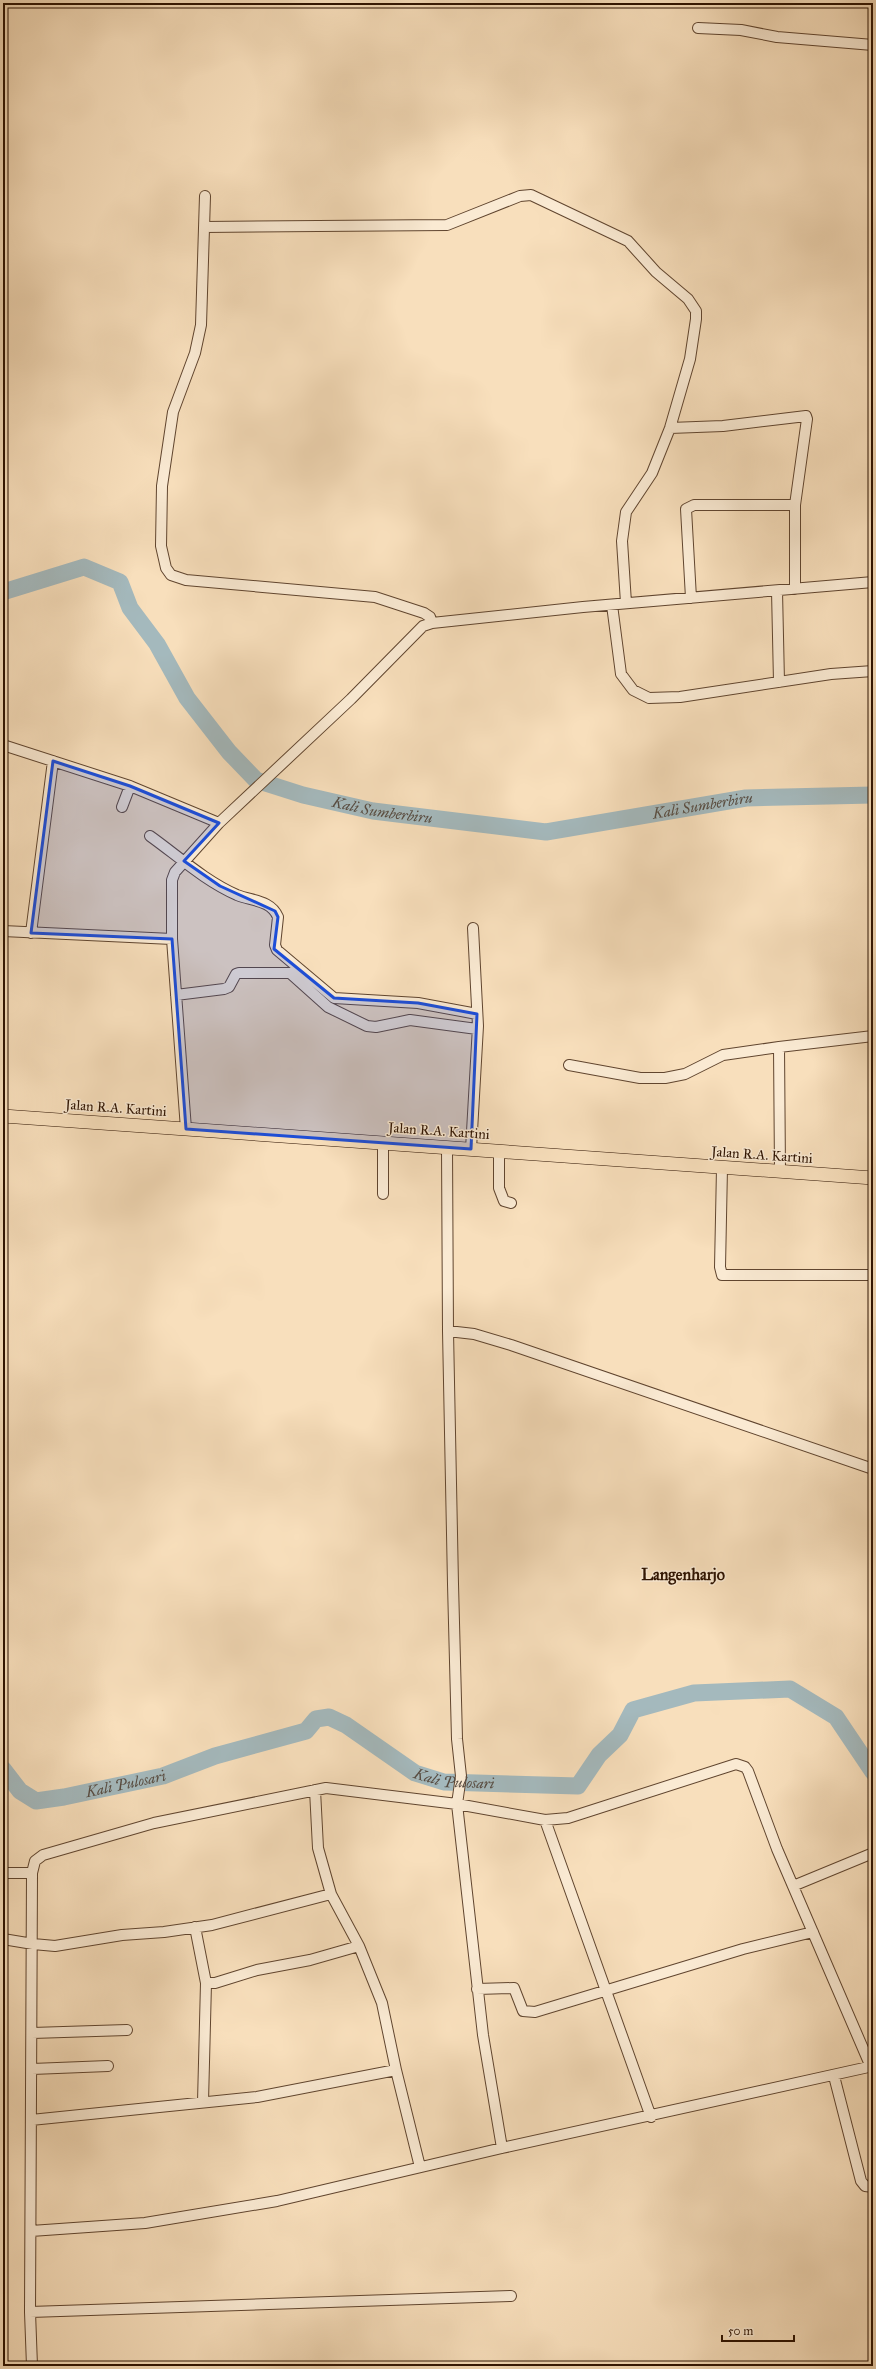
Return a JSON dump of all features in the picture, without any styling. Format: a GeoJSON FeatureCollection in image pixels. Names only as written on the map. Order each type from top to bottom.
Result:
{"type":"FeatureCollection","features":[{"type":"Feature","properties":{"kind":"main road","name":"Jalan R.A. Kartini"},"geometry":{"type":"LineString","coordinates":[[3,1116],[873,1178]]}},
{"type":"Feature","properties":{"kind":"street"},"geometry":{"type":"LineString","coordinates":[[698,28],[741,30],[777,37],[873,45]]}},
{"type":"Feature","properties":{"kind":"street"},"geometry":{"type":"LineString","coordinates":[[204,196],[206,227],[201,325],[195,353],[173,412],[162,486],[161,546],[166,568],[171,575],[186,580],[375,597],[424,613],[430,617],[432,623]]}},
{"type":"Feature","properties":{"kind":"street"},"geometry":{"type":"LineString","coordinates":[[206,227],[447,225],[520,196],[536,196],[624,239],[656,272],[688,299],[694,308],[696,319],[690,359],[670,428],[652,473],[626,512],[622,541],[626,603]]}},
{"type":"Feature","properties":{"kind":"street"},"geometry":{"type":"LineString","coordinates":[[670,428],[723,426],[806,416],[807,419],[795,505],[796,589]]}},
{"type":"Feature","properties":{"kind":"street"},"geometry":{"type":"LineString","coordinates":[[691,598],[686,509],[694,505],[795,505]]}},
{"type":"Feature","properties":{"kind":"street"},"geometry":{"type":"LineString","coordinates":[[186,1129],[172,940],[172,880],[182,863],[219,823],[248,794],[351,699],[423,626],[432,623],[626,603],[873,582]]}},
{"type":"Feature","properties":{"kind":"street"},"geometry":{"type":"LineString","coordinates":[[777,591],[779,682]]}},
{"type":"Feature","properties":{"kind":"street"},"geometry":{"type":"LineString","coordinates":[[612,605],[621,674],[633,690],[643,696],[659,699],[831,674],[873,672]]}},
{"type":"Feature","properties":{"kind":"street"},"geometry":{"type":"LineString","coordinates":[[3,745],[129,788],[219,823]]}},
{"type":"Feature","properties":{"kind":"street"},"geometry":{"type":"LineString","coordinates":[[31,932],[53,762]]}},
{"type":"Feature","properties":{"kind":"street"},"geometry":{"type":"LineString","coordinates":[[122,807],[129,788]]}},
{"type":"Feature","properties":{"kind":"street"},"geometry":{"type":"LineString","coordinates":[[150,836],[182,863],[220,886],[238,895],[270,906],[278,917],[275,946],[277,950],[334,998],[418,1003],[478,1021]]}},
{"type":"Feature","properties":{"kind":"street"},"geometry":{"type":"LineString","coordinates":[[471,1149],[478,1021],[473,928]]}},
{"type":"Feature","properties":{"kind":"street"},"geometry":{"type":"LineString","coordinates":[[3,932],[31,932],[172,940]]}},
{"type":"Feature","properties":{"kind":"street"},"geometry":{"type":"LineString","coordinates":[[176,995],[224,989],[229,987],[236,974],[239,973],[290,973],[299,979],[328,1007],[367,1026],[376,1027],[410,1020],[478,1021]]}},
{"type":"Feature","properties":{"kind":"street"},"geometry":{"type":"LineString","coordinates":[[328,1007],[334,998]]}},
{"type":"Feature","properties":{"kind":"street"},"geometry":{"type":"LineString","coordinates":[[569,1065],[640,1078],[665,1078],[685,1074],[724,1054],[873,1036]]}},
{"type":"Feature","properties":{"kind":"street"},"geometry":{"type":"LineString","coordinates":[[779,1047],[780,1172]]}},
{"type":"Feature","properties":{"kind":"street"},"geometry":{"type":"LineString","coordinates":[[383,1143],[383,1194]]}},
{"type":"Feature","properties":{"kind":"street"},"geometry":{"type":"LineString","coordinates":[[447,1148],[448,1331],[457,1739],[461,1776],[456,1804],[477,1989],[502,2148]]}},
{"type":"Feature","properties":{"kind":"street"},"geometry":{"type":"LineString","coordinates":[[498,1151],[499,1188],[504,1201],[511,1203]]}},
{"type":"Feature","properties":{"kind":"street"},"geometry":{"type":"LineString","coordinates":[[722,1168],[722,1275],[873,1275]]}},
{"type":"Feature","properties":{"kind":"street"},"geometry":{"type":"LineString","coordinates":[[448,1331],[474,1334],[511,1344],[873,1468]]}},
{"type":"Feature","properties":{"kind":"street"},"geometry":{"type":"LineString","coordinates":[[31,2231],[145,2223],[277,2201],[502,2148],[651,2117],[758,2091],[872,2067],[777,1849],[748,1771],[740,1765],[568,1818],[545,1820],[456,1804],[335,1788],[315,1790],[154,1823],[43,1856],[35,1861],[32,1873],[33,1944],[30,2312],[32,2366]]}},
{"type":"Feature","properties":{"kind":"street"},"geometry":{"type":"LineString","coordinates":[[315,1790],[318,1848],[331,1894],[360,1946],[382,2003],[396,2070],[420,2168]]}},
{"type":"Feature","properties":{"kind":"street"},"geometry":{"type":"LineString","coordinates":[[545,1820],[651,2117]]}},
{"type":"Feature","properties":{"kind":"street"},"geometry":{"type":"LineString","coordinates":[[793,1886],[873,1853]]}},
{"type":"Feature","properties":{"kind":"street"},"geometry":{"type":"LineString","coordinates":[[3,1874],[32,1873]]}},
{"type":"Feature","properties":{"kind":"street"},"geometry":{"type":"LineString","coordinates":[[3,1939],[55,1946],[195,1927],[331,1894]]}},
{"type":"Feature","properties":{"kind":"street"},"geometry":{"type":"LineString","coordinates":[[195,1927],[206,1983],[203,2102]]}},
{"type":"Feature","properties":{"kind":"street"},"geometry":{"type":"LineString","coordinates":[[477,1989],[514,1988],[523,2011],[528,2013],[743,1949],[813,1932]]}},
{"type":"Feature","properties":{"kind":"street"},"geometry":{"type":"LineString","coordinates":[[206,1983],[215,1983],[285,1963],[310,1960],[360,1946]]}},
{"type":"Feature","properties":{"kind":"street"},"geometry":{"type":"LineString","coordinates":[[32,2033],[126,2030]]}},
{"type":"Feature","properties":{"kind":"street"},"geometry":{"type":"LineString","coordinates":[[32,2069],[108,2066]]}},
{"type":"Feature","properties":{"kind":"street"},"geometry":{"type":"LineString","coordinates":[[31,2120],[258,2097],[396,2070]]}},
{"type":"Feature","properties":{"kind":"street"},"geometry":{"type":"LineString","coordinates":[[834,2076],[861,2181],[866,2186],[873,2187]]}},
{"type":"Feature","properties":{"kind":"street"},"geometry":{"type":"LineString","coordinates":[[30,2312],[511,2296]]}},
{"type":"Feature","properties":{"kind":"highlighted area"},"geometry":{"type":"Polygon","coordinates":[[[53,761],[130,786],[219,823],[184,861],[220,886],[275,911],[278,917],[274,949],[334,998],[418,1003],[477,1014],[471,1149],[186,1129],[172,939],[31,933],[53,761]]]}},
{"type":"Feature","properties":{"kind":"waterway","name":"Kali Sumberbiru"},"geometry":{"type":"LineString","coordinates":[[3,592],[84,567],[120,582],[130,608],[157,644],[187,698],[229,752],[256,780],[303,795],[373,811],[546,832],[746,798],[873,795]]}},
{"type":"Feature","properties":{"kind":"waterway","name":"Kali Pulosari"},"geometry":{"type":"LineString","coordinates":[[3,1769],[20,1791],[36,1801],[64,1797],[163,1776],[215,1756],[306,1731],[316,1719],[329,1717],[346,1725],[415,1773],[444,1782],[578,1786],[599,1755],[620,1735],[633,1710],[694,1693],[790,1689],[836,1717],[873,1772]]}},
{"type":"Feature","properties":{"kind":"district","name":"Langenharjo"},"geometry":{"type":"Point","coordinates":[683,1574]}}]}
